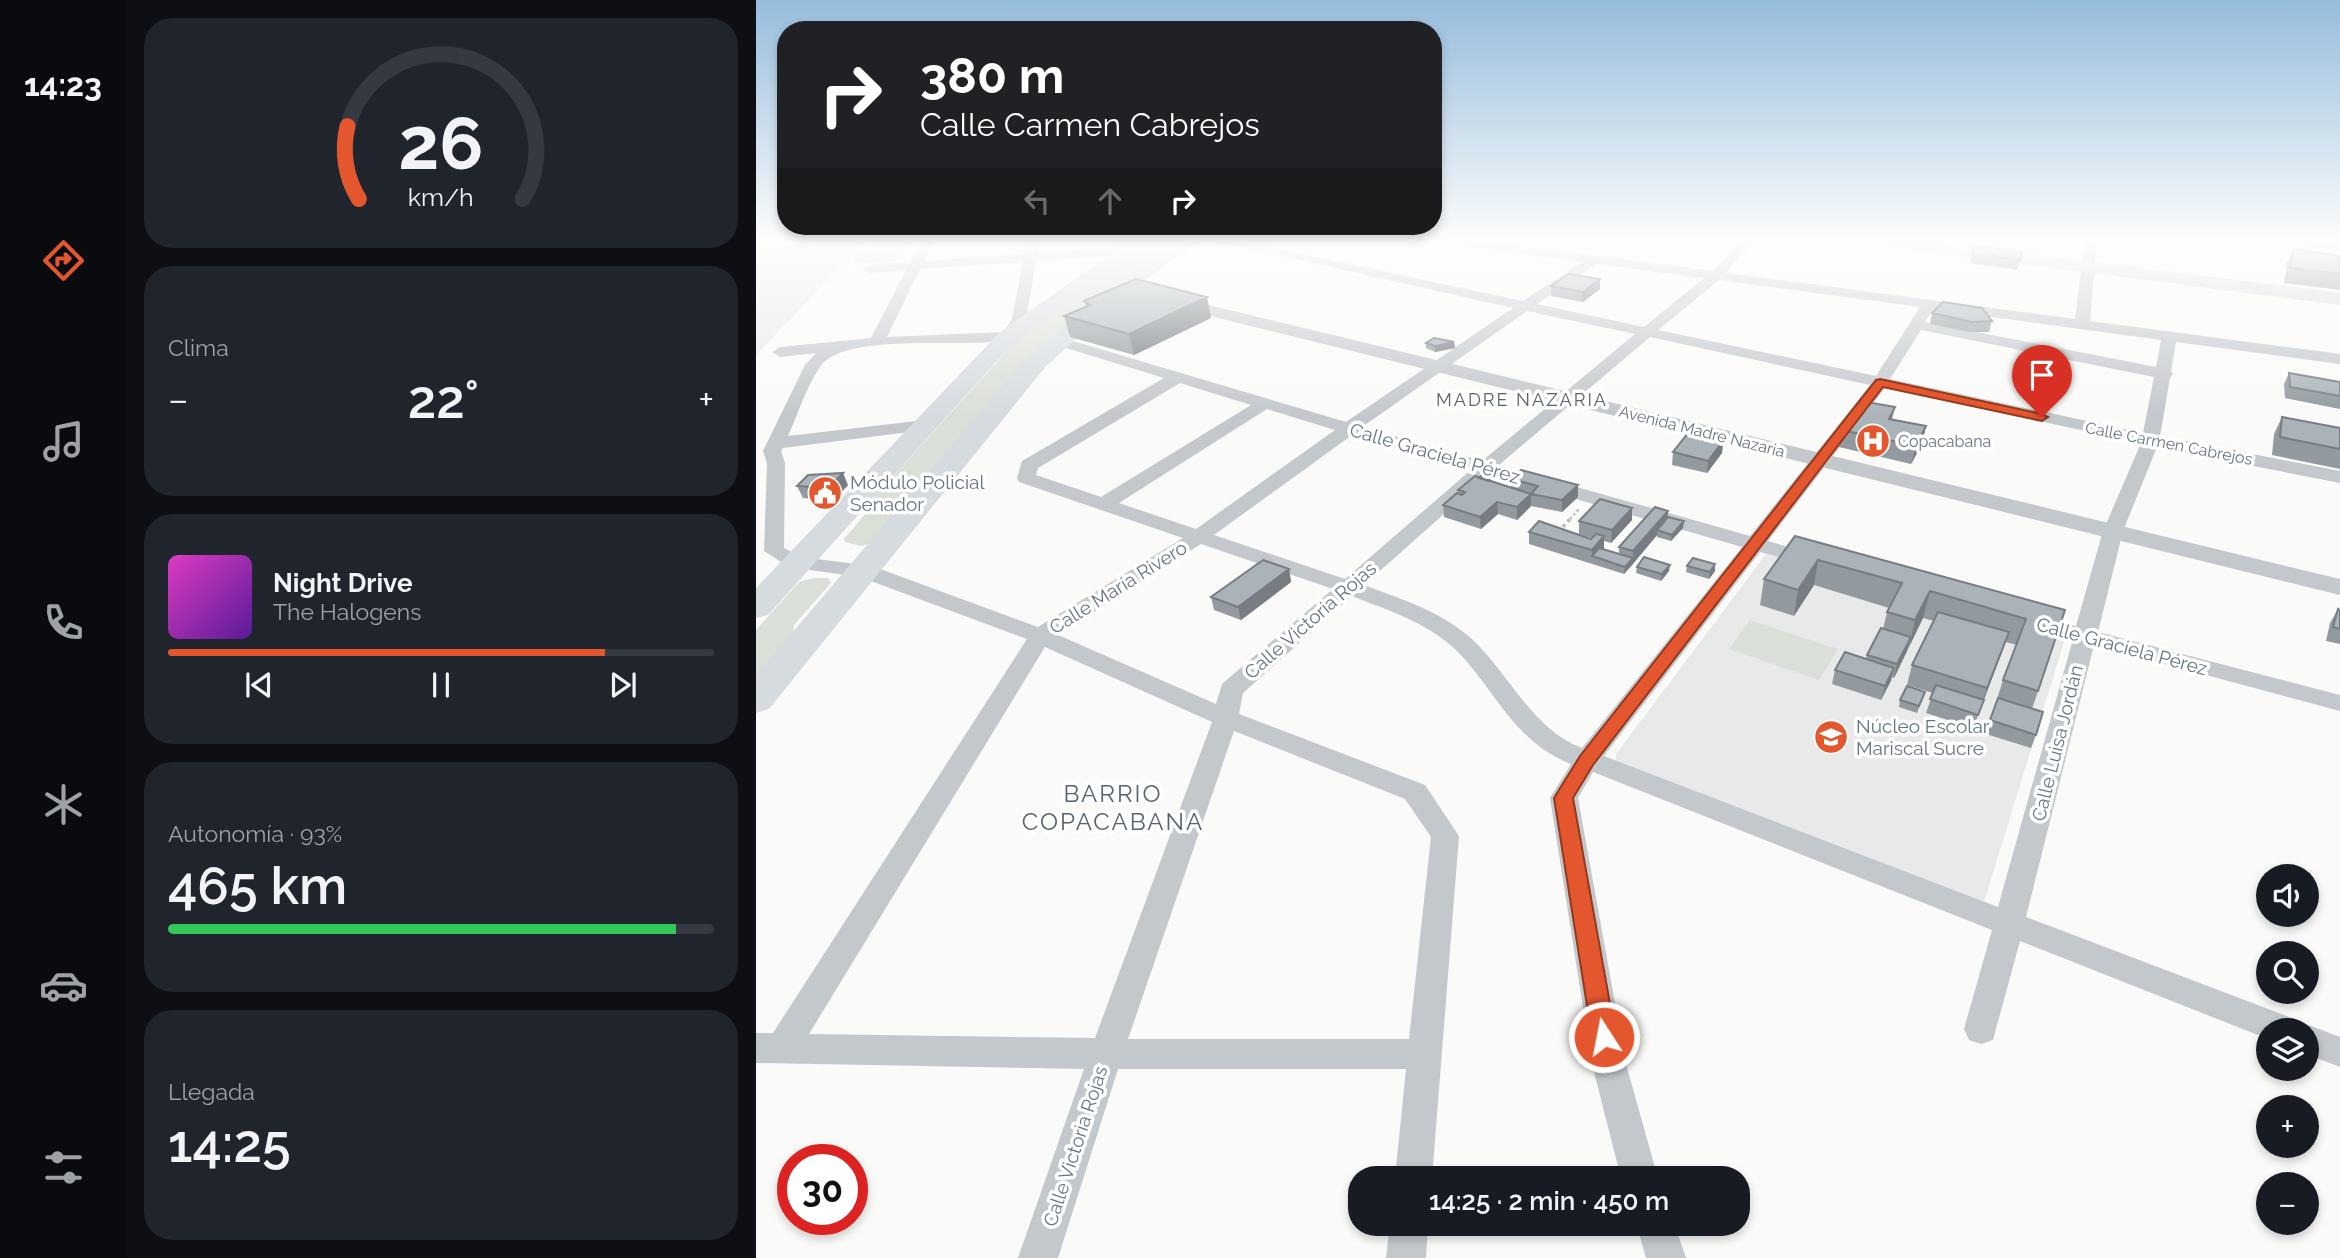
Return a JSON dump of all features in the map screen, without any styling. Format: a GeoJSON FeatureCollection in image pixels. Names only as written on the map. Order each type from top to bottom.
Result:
{"type":"FeatureCollection","features":[{"type":"Feature","properties":{"kind":"main road"},"geometry":{"type":"LineString","coordinates":[[756,608],[1009,336],[1082,299]]}},
{"type":"Feature","properties":{"kind":"main road"},"geometry":{"type":"LineString","coordinates":[[756,700],[1037,361],[1097,299]]}},
{"type":"Feature","properties":{"kind":"street"},"geometry":{"type":"LineString","coordinates":[[877,341],[898,299]]}},
{"type":"Feature","properties":{"kind":"street"},"geometry":{"type":"LineString","coordinates":[[780,352],[877,341],[1009,336],[1019,319],[1022,299]]}},
{"type":"Feature","properties":{"kind":"street","name":"Avenida Madre Nazaria"},"geometry":{"type":"LineString","coordinates":[[1163,299],[2115,526],[2340,587]]}},
{"type":"Feature","properties":{"kind":"street","name":"Calle Carmen Cabrejos"},"geometry":{"type":"LineString","coordinates":[[1488,299],[2151,440],[2340,477]]}},
{"type":"Feature","properties":{"kind":"street","name":"Calle María Rivero"},"geometry":{"type":"LineString","coordinates":[[769,1048],[1040,636],[1198,537],[1441,363],[1538,299]]}},
{"type":"Feature","properties":{"kind":"street","name":"Calle Victoria Rojas"},"geometry":{"type":"LineString","coordinates":[[1038,1258],[1106,1054],[1226,718],[1231,690],[1485,467],[1688,299]]}},
{"type":"Feature","properties":{"kind":"street"},"geometry":{"type":"LineString","coordinates":[[1896,299],[2340,359]]}},
{"type":"Feature","properties":{"kind":"street"},"geometry":{"type":"LineString","coordinates":[[2082,325],[2084,299]]}},
{"type":"Feature","properties":{"kind":"street"},"geometry":{"type":"LineString","coordinates":[[1637,1166],[1609,1064],[1588,956],[1564,798],[1586,761],[1880,383],[1930,303]]}},
{"type":"Feature","properties":{"kind":"street"},"geometry":{"type":"LineString","coordinates":[[1917,325],[2165,374]]}},
{"type":"Feature","properties":{"kind":"street","name":"Calle Luisa Jordán"},"geometry":{"type":"LineString","coordinates":[[1981,1029],[2115,526],[2151,440],[2165,374],[2169,337]]}},
{"type":"Feature","properties":{"kind":"street","name":"Calle Graciela Pérez"},"geometry":{"type":"LineString","coordinates":[[1058,341],[1350,429],[1835,567]]}},
{"type":"Feature","properties":{"kind":"street"},"geometry":{"type":"LineString","coordinates":[[844,346],[824,354],[813,365],[772,451],[776,463],[774,551],[796,563],[864,571],[1040,636],[1226,718],[1415,792],[1445,836],[1414,1166]]}},
{"type":"Feature","properties":{"kind":"street"},"geometry":{"type":"LineString","coordinates":[[1178,377],[1029,465],[1026,478],[1348,587],[1431,619],[1465,646],[1537,733],[1563,751],[2256,1020]]}},
{"type":"Feature","properties":{"kind":"street"},"geometry":{"type":"LineString","coordinates":[[1102,505],[1266,403]]}},
{"type":"Feature","properties":{"kind":"street"},"geometry":{"type":"LineString","coordinates":[[776,443],[925,425]]}},
{"type":"Feature","properties":{"kind":"street","name":"Avenida Madre Nazaria"},"geometry":{"type":"LineString","coordinates":[[2115,526],[2340,573]]}},
{"type":"Feature","properties":{"kind":"street","name":"Calle Graciela Pérez"},"geometry":{"type":"LineString","coordinates":[[2006,615],[2340,703]]}},
{"type":"Feature","properties":{"kind":"street"},"geometry":{"type":"LineString","coordinates":[[2319,1044],[2340,1052]]}},
{"type":"Feature","properties":{"kind":"street"},"geometry":{"type":"LineString","coordinates":[[769,1048],[1106,1054],[1425,1054]]}},
{"type":"Feature","properties":{"kind":"street"},"geometry":{"type":"LineString","coordinates":[[1406,1258],[1408,1236]]}},
{"type":"Feature","properties":{"kind":"street"},"geometry":{"type":"LineString","coordinates":[[1659,1236],[1666,1258]]}},
{"type":"Feature","properties":{"kind":"path"},"geometry":{"type":"LineString","coordinates":[[1553,537],[1590,497]]}},
{"type":"Feature","properties":{"kind":"shaded area"},"geometry":{"type":"Polygon","coordinates":[[[756,299],[810,299],[756,355],[756,299]]]}},
{"type":"Feature","properties":{"kind":"shaded area"},"geometry":{"type":"Polygon","coordinates":[[[1070,299],[1100,299],[1055,333],[1032,356],[872,543],[861,546],[845,542],[844,539],[872,506],[869,503],[1016,341],[1070,299]]]}},
{"type":"Feature","properties":{"kind":"shaded area","name":"Núcleo Escolar Mariscal Sucre"},"geometry":{"type":"Polygon","coordinates":[[[1766,554],[2065,639],[1984,902],[1616,763],[1616,754],[1766,554]]]}},
{"type":"Feature","properties":{"kind":"shaded area"},"geometry":{"type":"Polygon","coordinates":[[[828,578],[831,583],[794,625],[793,638],[756,681],[756,630],[799,582],[828,578]]]}},
{"type":"Feature","properties":{"kind":"shaded area"},"geometry":{"type":"Polygon","coordinates":[[[1750,620],[1838,649],[1819,680],[1729,649],[1750,620]]]}},
{"type":"Feature","properties":{"kind":"building"},"geometry":{"type":"Polygon","coordinates":[[[1089,299],[1203,299],[1129,334],[1064,316],[1090,305],[1084,301],[1089,299]]]}},
{"type":"Feature","properties":{"kind":"building"},"geometry":{"type":"Polygon","coordinates":[[[1943,302],[1982,308],[1992,321],[1972,322],[1932,313],[1943,302]]]}},
{"type":"Feature","properties":{"kind":"building"},"geometry":{"type":"Polygon","coordinates":[[[1434,338],[1454,342],[1435,346],[1426,343],[1434,338]]]}},
{"type":"Feature","properties":{"kind":"building"},"geometry":{"type":"Polygon","coordinates":[[[2289,373],[2340,382],[2340,396],[2290,387],[2289,373]]]}},
{"type":"Feature","properties":{"kind":"building"},"geometry":{"type":"Polygon","coordinates":[[[1861,401],[1895,407],[1889,419],[1926,426],[1916,446],[1842,430],[1861,401]]]}},
{"type":"Feature","properties":{"kind":"building"},"geometry":{"type":"Polygon","coordinates":[[[2282,417],[2340,428],[2340,449],[2280,437],[2282,417]]]}},
{"type":"Feature","properties":{"kind":"building"},"geometry":{"type":"Polygon","coordinates":[[[1689,432],[1723,441],[1708,461],[1673,452],[1689,432]]]}},
{"type":"Feature","properties":{"kind":"building"},"geometry":{"type":"Polygon","coordinates":[[[1521,470],[1578,485],[1562,500],[1531,494],[1538,486],[1511,479],[1521,470]]]}},
{"type":"Feature","properties":{"kind":"building"},"geometry":{"type":"Polygon","coordinates":[[[843,473],[828,488],[797,486],[808,475],[843,473]]]}},
{"type":"Feature","properties":{"kind":"building"},"geometry":{"type":"Polygon","coordinates":[[[1484,473],[1494,475],[1489,481],[1479,478],[1484,473]]]}},
{"type":"Feature","properties":{"kind":"building"},"geometry":{"type":"Polygon","coordinates":[[[1475,476],[1531,494],[1517,507],[1497,502],[1480,517],[1443,505],[1457,493],[1462,495],[1465,492],[1458,490],[1475,476]]]}},
{"type":"Feature","properties":{"kind":"building"},"geometry":{"type":"Polygon","coordinates":[[[1600,499],[1632,508],[1612,530],[1579,521],[1600,499]]]}},
{"type":"Feature","properties":{"kind":"building"},"geometry":{"type":"Polygon","coordinates":[[[1655,507],[1668,511],[1633,551],[1619,547],[1655,507]]]}},
{"type":"Feature","properties":{"kind":"building"},"geometry":{"type":"Polygon","coordinates":[[[1668,517],[1684,521],[1672,535],[1657,530],[1668,517]]]}},
{"type":"Feature","properties":{"kind":"building"},"geometry":{"type":"Polygon","coordinates":[[[1539,521],[1591,539],[1596,534],[1604,536],[1592,550],[1529,532],[1539,521]]]}},
{"type":"Feature","properties":{"kind":"building"},"geometry":{"type":"Polygon","coordinates":[[[1795,536],[2065,610],[2038,691],[2003,680],[2026,619],[1930,591],[1915,620],[1887,612],[1902,583],[1818,560],[1798,590],[1764,579],[1795,536]]]}},
{"type":"Feature","properties":{"kind":"building"},"geometry":{"type":"Polygon","coordinates":[[[1599,548],[1633,558],[1625,567],[1592,556],[1599,548]]]}},
{"type":"Feature","properties":{"kind":"building"},"geometry":{"type":"Polygon","coordinates":[[[1644,557],[1670,565],[1662,574],[1637,567],[1644,557]]]}},
{"type":"Feature","properties":{"kind":"building"},"geometry":{"type":"Polygon","coordinates":[[[1693,558],[1715,564],[1710,572],[1687,566],[1693,558]]]}},
{"type":"Feature","properties":{"kind":"building"},"geometry":{"type":"Polygon","coordinates":[[[1263,560],[1289,569],[1238,607],[1211,597],[1263,560]]]}},
{"type":"Feature","properties":{"kind":"building"},"geometry":{"type":"Polygon","coordinates":[[[2338,609],[2340,610],[2340,629],[2333,627],[2338,609]]]}},
{"type":"Feature","properties":{"kind":"building"},"geometry":{"type":"Polygon","coordinates":[[[1938,612],[2009,632],[1987,688],[1912,665],[1938,612]]]}},
{"type":"Feature","properties":{"kind":"building"},"geometry":{"type":"Polygon","coordinates":[[[1881,628],[1911,637],[1897,664],[1867,655],[1881,628]]]}},
{"type":"Feature","properties":{"kind":"building"},"geometry":{"type":"Polygon","coordinates":[[[1845,652],[1894,668],[1885,686],[1835,670],[1845,652]]]}},
{"type":"Feature","properties":{"kind":"building"},"geometry":{"type":"Polygon","coordinates":[[[1936,685],[1984,700],[1978,715],[1930,699],[1936,685]]]}},
{"type":"Feature","properties":{"kind":"building"},"geometry":{"type":"Polygon","coordinates":[[[1907,686],[1925,692],[1919,706],[1900,700],[1907,686]]]}},
{"type":"Feature","properties":{"kind":"building"},"geometry":{"type":"Polygon","coordinates":[[[1998,698],[2043,712],[2036,735],[1990,720],[1998,698]]]}},
{"type":"Feature","properties":{"kind":"place","name":"Copacabana"},"geometry":{"type":"Point","coordinates":[1873,441]}},
{"type":"Feature","properties":{"kind":"place","name":"Módulo Policial Senador"},"geometry":{"type":"Point","coordinates":[825,493]}},
{"type":"Feature","properties":{"kind":"place","name":"Núcleo Escolar Mariscal Sucre"},"geometry":{"type":"Point","coordinates":[1831,737]}},
{"type":"Feature","properties":{"kind":"district","name":"MADRE NAZARIA"},"geometry":{"type":"Point","coordinates":[1522,400]}},
{"type":"Feature","properties":{"kind":"district","name":"BARRIO COPACABANA"},"geometry":{"type":"Point","coordinates":[1113,808]}},
{"type":"Feature","properties":{"kind":"route"},"geometry":{"type":"LineString","coordinates":[[1604,1037],[1588,956],[1564,798],[1586,761],[1880,383],[2042,417]]}}]}
